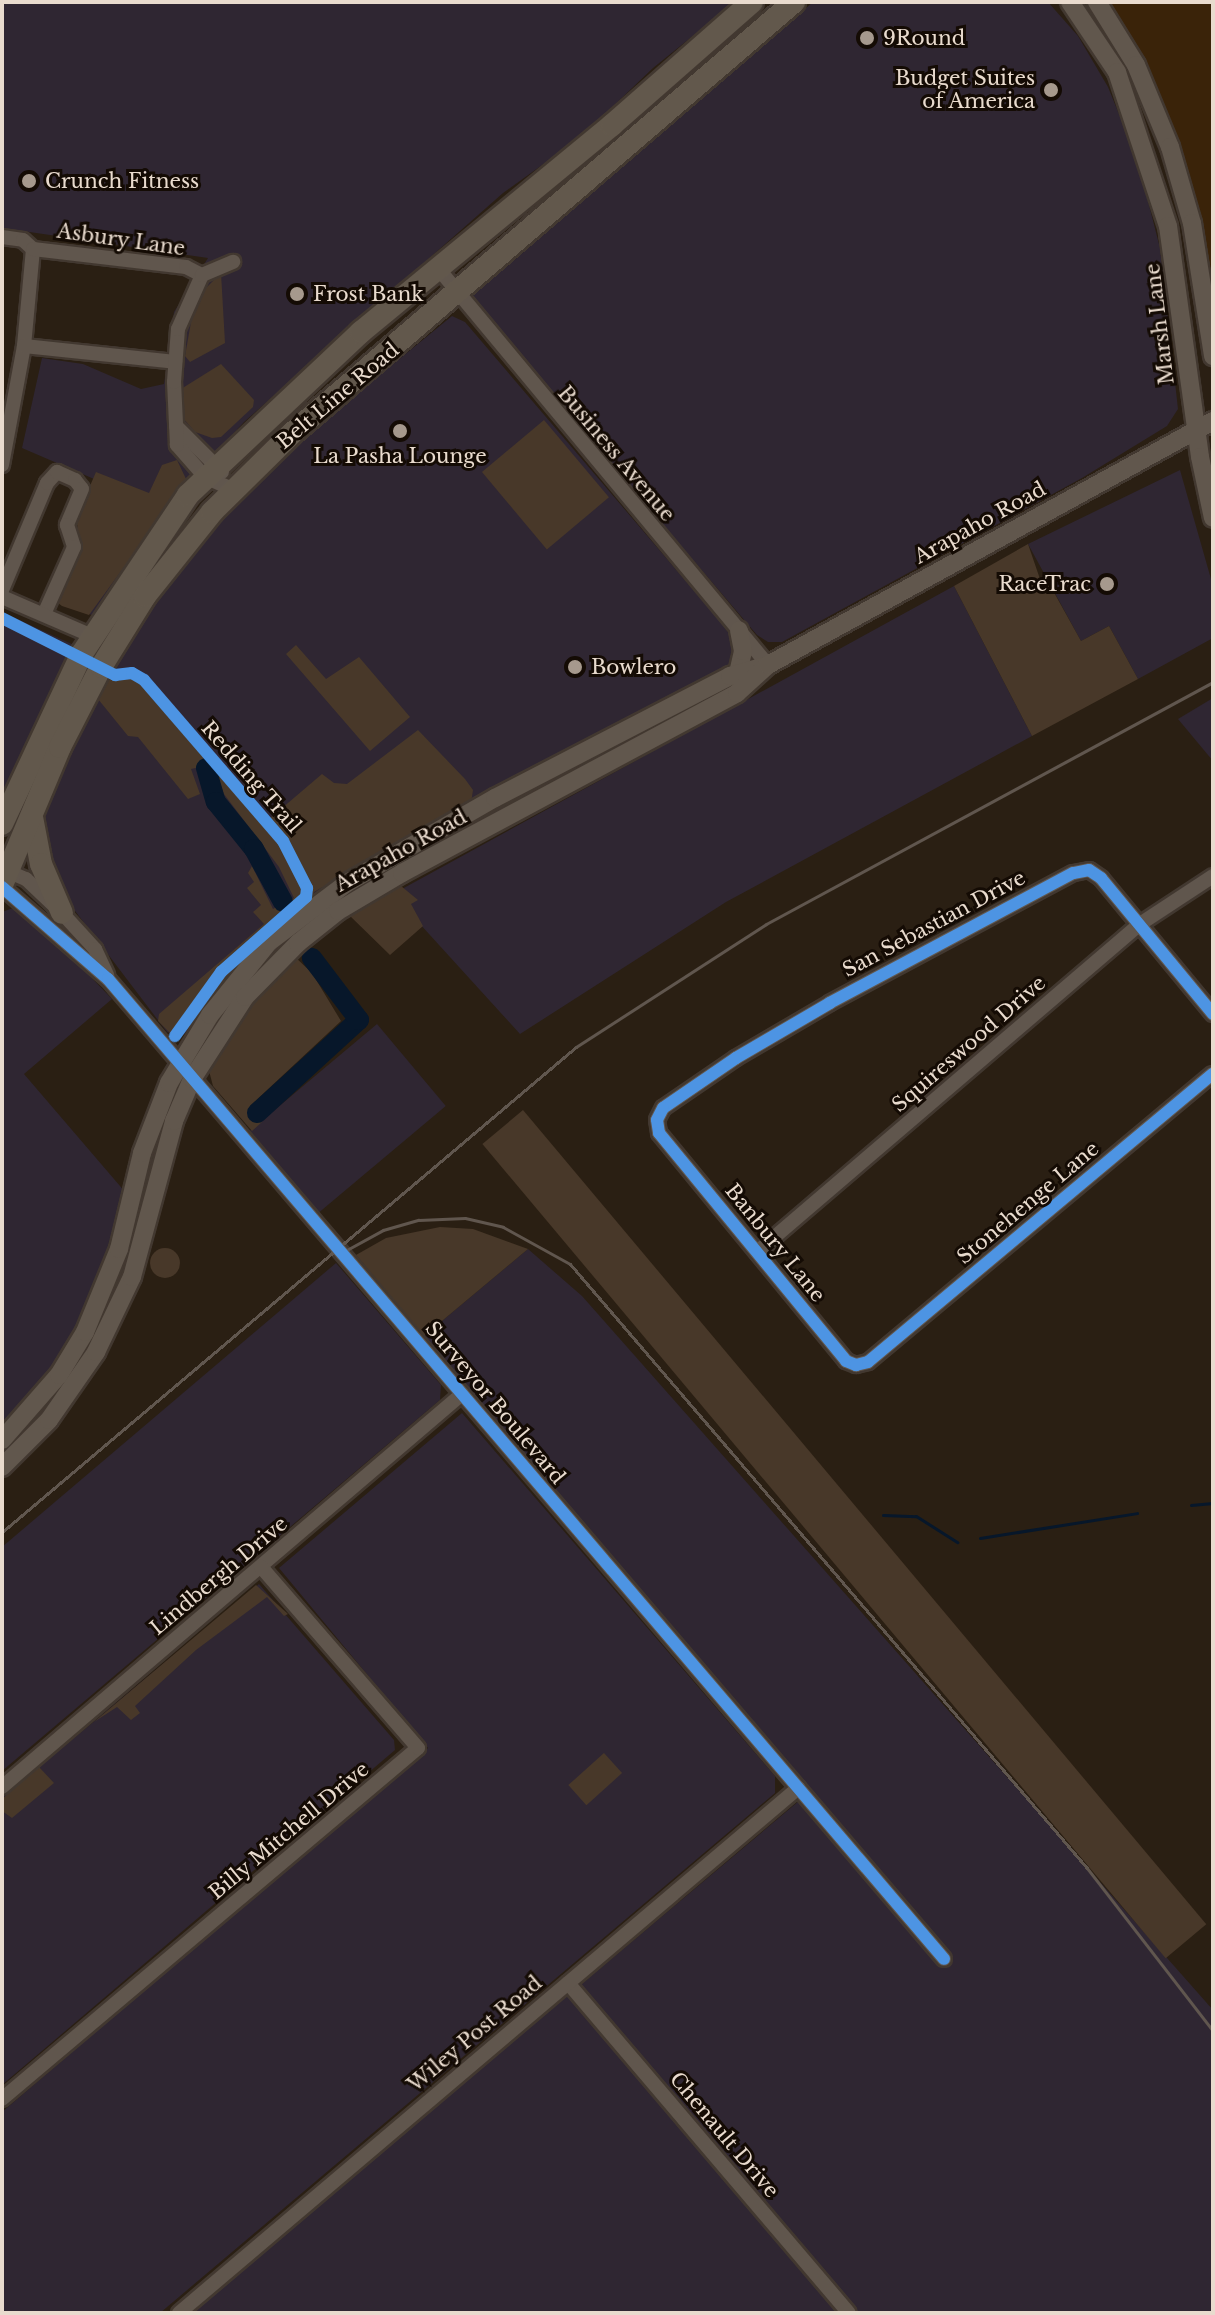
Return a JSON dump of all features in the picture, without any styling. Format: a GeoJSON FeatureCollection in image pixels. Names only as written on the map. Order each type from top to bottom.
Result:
{"type":"FeatureCollection","features":[{"type":"Feature","properties":{"kind":"main road"},"geometry":{"type":"LineString","coordinates":[[762,29],[757,15],[769,2]]}},
{"type":"Feature","properties":{"kind":"main road","name":"Belt Line Road"},"geometry":{"type":"LineString","coordinates":[[4,877],[60,747],[119,636],[152,586],[232,489],[794,2]]}},
{"type":"Feature","properties":{"kind":"main road","name":"Marsh Lane"},"geometry":{"type":"LineString","coordinates":[[1070,2],[1117,72],[1151,167],[1175,258],[1195,429],[1213,518]]}},
{"type":"Feature","properties":{"kind":"main road"},"geometry":{"type":"LineString","coordinates":[[1097,2],[1136,65],[1170,147],[1192,223],[1213,356]]}},
{"type":"Feature","properties":{"kind":"main road"},"geometry":{"type":"LineString","coordinates":[[697,85],[701,66],[739,30],[745,8]]}},
{"type":"Feature","properties":{"kind":"main road","name":"Belt Line Road"},"geometry":{"type":"LineString","coordinates":[[2,824],[92,636],[127,580],[211,470],[437,267],[608,128],[745,8]]}},
{"type":"Feature","properties":{"kind":"main road"},"geometry":{"type":"LineString","coordinates":[[628,147],[623,127],[671,75]]}},
{"type":"Feature","properties":{"kind":"main road"},"geometry":{"type":"LineString","coordinates":[[568,199],[565,183],[600,148],[608,128]]}},
{"type":"Feature","properties":{"kind":"main road","name":"Arapaho Road"},"geometry":{"type":"LineString","coordinates":[[2,1467],[78,1382],[119,1308],[174,1121],[192,1079],[245,997],[338,911],[737,693],[768,665],[1213,421]]}},
{"type":"Feature","properties":{"kind":"main road"},"geometry":{"type":"LineString","coordinates":[[738,673],[743,651],[739,630]]}},
{"type":"Feature","properties":{"kind":"main road","name":"Arapaho Road"},"geometry":{"type":"LineString","coordinates":[[2,1440],[59,1375],[101,1301],[142,1153],[180,1063],[236,980],[306,910],[495,798],[738,673],[768,665]]}},
{"type":"Feature","properties":{"kind":"main road"},"geometry":{"type":"LineString","coordinates":[[32,817],[41,864],[62,913]]}},
{"type":"Feature","properties":{"kind":"main road"},"geometry":{"type":"LineString","coordinates":[[101,1301],[119,1308]]}},
{"type":"Feature","properties":{"kind":"street","name":"Asbury Lane"},"geometry":{"type":"LineString","coordinates":[[2,237],[23,240],[33,249],[186,267],[202,275]]}},
{"type":"Feature","properties":{"kind":"street","name":"Asbury Lane"},"geometry":{"type":"LineString","coordinates":[[2,465],[24,346],[33,249]]}},
{"type":"Feature","properties":{"kind":"street"},"geometry":{"type":"LineString","coordinates":[[232,489],[177,445],[175,362],[178,329],[202,275],[233,262]]}},
{"type":"Feature","properties":{"kind":"street","name":"Business Avenue"},"geometry":{"type":"LineString","coordinates":[[437,267],[457,296],[768,665]]}},
{"type":"Feature","properties":{"kind":"street"},"geometry":{"type":"LineString","coordinates":[[24,346],[175,362]]}},
{"type":"Feature","properties":{"kind":"street"},"geometry":{"type":"LineString","coordinates":[[2,590],[47,483],[57,472],[75,480],[82,489],[67,525],[74,547],[44,614]]}},
{"type":"Feature","properties":{"kind":"street"},"geometry":{"type":"LineString","coordinates":[[2,597],[92,636]]}},
{"type":"Feature","properties":{"kind":"street","name":"San Sebastian Drive"},"geometry":{"type":"LineString","coordinates":[[659,1133],[657,1120],[663,1108],[736,1058],[1073,873],[1089,870],[1101,878],[1213,1014]]}},
{"type":"Feature","properties":{"kind":"street","name":"Squireswood Drive"},"geometry":{"type":"LineString","coordinates":[[757,1252],[1140,924],[1213,876]]}},
{"type":"Feature","properties":{"kind":"street","name":"Surveyor Boulevard"},"geometry":{"type":"LineString","coordinates":[[4,877],[62,913],[95,949],[108,979]]}},
{"type":"Feature","properties":{"kind":"street","name":"Surveyor Boulevard"},"geometry":{"type":"LineString","coordinates":[[4,877],[108,979],[944,1959]]}},
{"type":"Feature","properties":{"kind":"street","name":"Stonehenge Lane"},"geometry":{"type":"LineString","coordinates":[[868,1362],[1213,1074]]}},
{"type":"Feature","properties":{"kind":"street","name":"Banbury Lane"},"geometry":{"type":"LineString","coordinates":[[659,1133],[846,1361],[868,1362]]}},
{"type":"Feature","properties":{"kind":"street","name":"Lindbergh Drive"},"geometry":{"type":"LineString","coordinates":[[2,1787],[462,1394]]}},
{"type":"Feature","properties":{"kind":"street","name":"Billy Mitchell Drive"},"geometry":{"type":"LineString","coordinates":[[2,2099],[418,1748],[261,1567]]}},
{"type":"Feature","properties":{"kind":"street","name":"Wiley Post Road"},"geometry":{"type":"LineString","coordinates":[[179,2313],[798,1788]]}},
{"type":"Feature","properties":{"kind":"street","name":"Chenault Drive"},"geometry":{"type":"LineString","coordinates":[[568,1983],[849,2313]]}},
{"type":"Feature","properties":{"kind":"shaded area"},"geometry":{"type":"Polygon","coordinates":[[[2,2],[735,2],[653,68],[581,137],[503,193],[244,422],[207,463],[94,616],[68,605],[101,482],[22,448],[42,358],[83,364],[141,389],[164,384],[174,312],[208,258],[2,228],[2,2]]]}},
{"type":"Feature","properties":{"kind":"shaded area"},"geometry":{"type":"Polygon","coordinates":[[[813,2],[1048,2],[1078,36],[1108,87],[1137,158],[1160,248],[1178,409],[1167,426],[1082,478],[782,642],[768,642],[757,635],[472,301],[473,289],[505,268],[813,2]]]}},
{"type":"Feature","properties":{"kind":"shaded area"},"geometry":{"type":"Polygon","coordinates":[[[1108,2],[1213,2],[1213,307],[1203,247],[1108,2]]]}},
{"type":"Feature","properties":{"kind":"shaded area"},"geometry":{"type":"Polygon","coordinates":[[[221,273],[225,343],[190,362],[185,356],[191,322],[206,288],[221,273]]]}},
{"type":"Feature","properties":{"kind":"shaded area"},"geometry":{"type":"Polygon","coordinates":[[[452,316],[465,322],[725,627],[733,641],[734,657],[729,669],[504,789],[253,951],[191,1029],[180,1037],[167,1032],[50,878],[43,816],[83,719],[167,581],[261,472],[452,316]]]}},
{"type":"Feature","properties":{"kind":"shaded area"},"geometry":{"type":"Polygon","coordinates":[[[221,364],[254,400],[253,407],[221,437],[212,438],[195,432],[182,417],[181,389],[221,364]]]}},
{"type":"Feature","properties":{"kind":"shaded area"},"geometry":{"type":"Polygon","coordinates":[[[544,420],[609,497],[547,549],[482,472],[544,420]]]}},
{"type":"Feature","properties":{"kind":"shaded area"},"geometry":{"type":"Polygon","coordinates":[[[177,460],[187,481],[89,615],[58,603],[81,548],[76,518],[96,472],[149,493],[162,465],[177,460]]]}},
{"type":"Feature","properties":{"kind":"shaded area"},"geometry":{"type":"Polygon","coordinates":[[[1180,470],[1213,586],[1213,638],[1138,679],[1109,626],[1081,641],[1028,544],[1180,470]]]}},
{"type":"Feature","properties":{"kind":"shaded area"},"geometry":{"type":"Polygon","coordinates":[[[1028,544],[1040,579],[1046,578],[1081,641],[1109,626],[1138,679],[1032,736],[954,586],[1028,544]]]}},
{"type":"Feature","properties":{"kind":"shaded area"},"geometry":{"type":"Polygon","coordinates":[[[954,586],[1032,736],[726,902],[520,1034],[419,923],[402,889],[954,586]]]}},
{"type":"Feature","properties":{"kind":"shaded area"},"geometry":{"type":"Polygon","coordinates":[[[2,612],[76,646],[2,806],[2,612]]]}},
{"type":"Feature","properties":{"kind":"shaded area"},"geometry":{"type":"Polygon","coordinates":[[[296,645],[326,679],[359,657],[410,717],[370,751],[286,654],[296,645]]]}},
{"type":"Feature","properties":{"kind":"shaded area"},"geometry":{"type":"Polygon","coordinates":[[[112,675],[134,676],[149,688],[190,741],[214,761],[288,853],[306,892],[229,960],[172,1035],[158,1021],[159,1014],[264,924],[253,912],[261,905],[247,888],[254,882],[248,873],[252,866],[273,909],[294,898],[279,867],[224,794],[213,764],[191,769],[200,794],[188,799],[138,737],[128,736],[98,699],[112,675]]]}},
{"type":"Feature","properties":{"kind":"shaded area"},"geometry":{"type":"Polygon","coordinates":[[[1213,698],[1213,761],[1178,719],[1213,698]]]}},
{"type":"Feature","properties":{"kind":"shaded area"},"geometry":{"type":"Polygon","coordinates":[[[418,730],[473,790],[471,803],[314,892],[312,899],[253,951],[184,1033],[199,1005],[244,951],[311,894],[295,854],[268,820],[322,774],[334,783],[347,784],[418,730]]]}},
{"type":"Feature","properties":{"kind":"shaded area"},"geometry":{"type":"Polygon","coordinates":[[[401,886],[418,900],[411,904],[423,926],[390,955],[349,915],[401,886]]]}},
{"type":"Feature","properties":{"kind":"shaded area"},"geometry":{"type":"Polygon","coordinates":[[[13,908],[30,914],[112,999],[24,1074],[126,1193],[119,1226],[70,1348],[2,1431],[2,912],[13,908]]]}},
{"type":"Feature","properties":{"kind":"shaded area"},"geometry":{"type":"Polygon","coordinates":[[[293,955],[312,973],[341,1021],[250,1106],[262,1122],[252,1131],[213,1086],[208,1067],[255,993],[293,955]]]}},
{"type":"Feature","properties":{"kind":"shaded area"},"geometry":{"type":"Polygon","coordinates":[[[377,1024],[446,1106],[319,1213],[250,1131],[377,1024]]]}},
{"type":"Feature","properties":{"kind":"shaded area"},"geometry":{"type":"Polygon","coordinates":[[[523,1110],[1206,1924],[1166,1958],[482,1144],[523,1110]]]}},
{"type":"Feature","properties":{"kind":"shaded area"},"geometry":{"type":"Polygon","coordinates":[[[440,1227],[473,1229],[528,1249],[424,1336],[356,1255],[386,1238],[440,1227]]]}},
{"type":"Feature","properties":{"kind":"shaded area"},"geometry":{"type":"Polygon","coordinates":[[[165,1248],[175,1253],[180,1263],[175,1273],[165,1278],[155,1273],[150,1263],[155,1253],[165,1248]]]}},
{"type":"Feature","properties":{"kind":"shaded area"},"geometry":{"type":"Polygon","coordinates":[[[528,1249],[582,1296],[1213,2010],[1213,2313],[191,2313],[812,1790],[424,1336],[528,1249]]]}},
{"type":"Feature","properties":{"kind":"shaded area"},"geometry":{"type":"Polygon","coordinates":[[[336,1263],[441,1385],[440,1400],[2,1771],[2,1547],[336,1263]]]}},
{"type":"Feature","properties":{"kind":"shaded area"},"geometry":{"type":"Polygon","coordinates":[[[462,1413],[775,1776],[775,1793],[160,2313],[2,2313],[2,2112],[428,1748],[279,1568],[462,1413]]]}},
{"type":"Feature","properties":{"kind":"shaded area"},"geometry":{"type":"Polygon","coordinates":[[[259,1584],[394,1740],[395,1750],[2,2085],[2,1798],[259,1584]]]}},
{"type":"Feature","properties":{"kind":"shaded area"},"geometry":{"type":"Polygon","coordinates":[[[256,1585],[288,1614],[284,1616],[267,1597],[196,1650],[135,1706],[140,1713],[131,1720],[117,1707],[94,1722],[256,1585]]]}},
{"type":"Feature","properties":{"kind":"shaded area"},"geometry":{"type":"Polygon","coordinates":[[[604,1753],[622,1773],[586,1805],[568,1785],[604,1753]]]}},
{"type":"Feature","properties":{"kind":"shaded area"},"geometry":{"type":"Polygon","coordinates":[[[39,1767],[54,1783],[12,1818],[2,1811],[2,1799],[39,1767]]]}},
{"type":"Feature","properties":{"kind":"waterway"},"geometry":{"type":"LineString","coordinates":[[206,768],[216,802],[254,849],[283,902]]}},
{"type":"Feature","properties":{"kind":"waterway"},"geometry":{"type":"LineString","coordinates":[[257,1113],[359,1020],[312,958]]}},
{"type":"Feature","properties":{"kind":"waterway"},"geometry":{"type":"LineString","coordinates":[[1191,1505],[1213,1503]]}},
{"type":"Feature","properties":{"kind":"waterway"},"geometry":{"type":"LineString","coordinates":[[980,1538],[1137,1513]]}},
{"type":"Feature","properties":{"kind":"waterway"},"geometry":{"type":"LineString","coordinates":[[883,1515],[916,1516],[957,1542]]}},
{"type":"Feature","properties":{"kind":"railway"},"geometry":{"type":"LineString","coordinates":[[2,1532],[576,1047],[766,924],[1213,682]]}},
{"type":"Feature","properties":{"kind":"railway"},"geometry":{"type":"LineString","coordinates":[[343,1252],[383,1230],[419,1220],[465,1218],[503,1227],[570,1264],[1087,1868],[1213,2031]]}},
{"type":"Feature","properties":{"kind":"cycle path","name":"Redding Trail"},"geometry":{"type":"LineString","coordinates":[[2,618],[115,675],[132,673],[144,680],[283,841],[307,888],[306,897],[221,972],[175,1036]]}},
{"type":"Feature","properties":{"kind":"cycle path"},"geometry":{"type":"LineString","coordinates":[[1213,1014],[1101,878],[1089,870],[1073,873],[830,1003],[736,1058],[663,1108],[657,1120],[659,1133],[846,1361],[856,1365],[868,1362],[1213,1074]]}},
{"type":"Feature","properties":{"kind":"cycle path"},"geometry":{"type":"LineString","coordinates":[[2,887],[108,979],[944,1959]]}},
{"type":"Feature","properties":{"kind":"place","name":"9Round"},"geometry":{"type":"Point","coordinates":[867,38]}},
{"type":"Feature","properties":{"kind":"place","name":"Budget Suites of America"},"geometry":{"type":"Point","coordinates":[1051,90]}},
{"type":"Feature","properties":{"kind":"place","name":"Crunch Fitness"},"geometry":{"type":"Point","coordinates":[29,181]}},
{"type":"Feature","properties":{"kind":"place","name":"Frost Bank"},"geometry":{"type":"Point","coordinates":[297,294]}},
{"type":"Feature","properties":{"kind":"place","name":"La Pasha Lounge"},"geometry":{"type":"Point","coordinates":[400,431]}},
{"type":"Feature","properties":{"kind":"place","name":"RaceTrac"},"geometry":{"type":"Point","coordinates":[1107,584]}},
{"type":"Feature","properties":{"kind":"place","name":"Bowlero"},"geometry":{"type":"Point","coordinates":[575,667]}}]}
